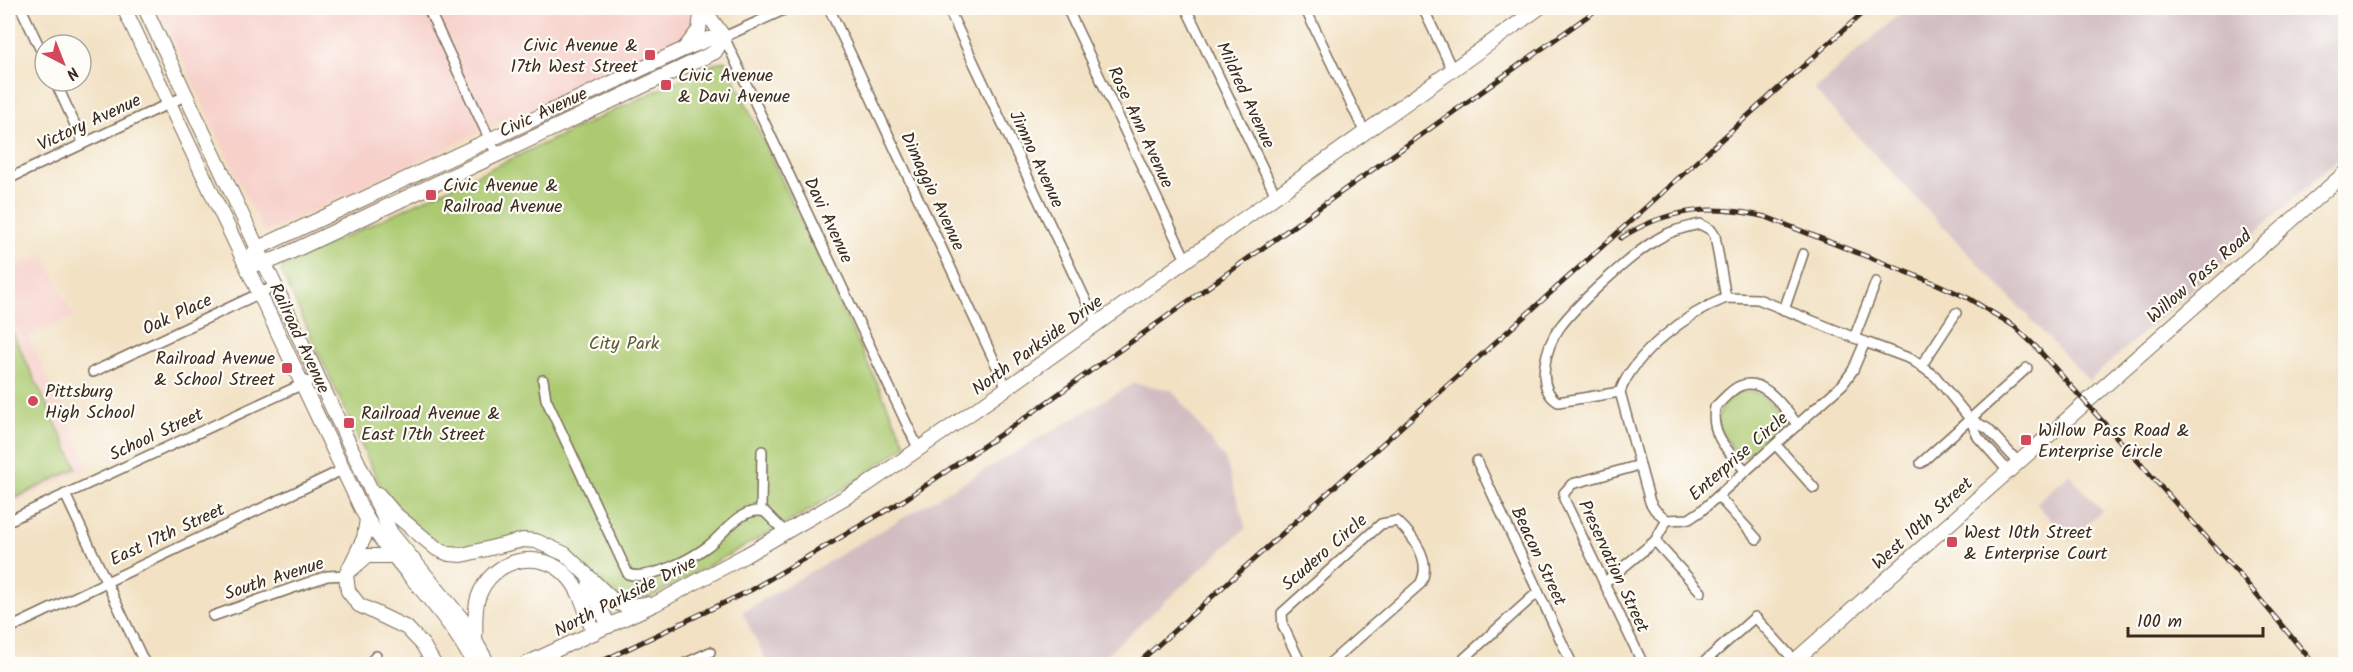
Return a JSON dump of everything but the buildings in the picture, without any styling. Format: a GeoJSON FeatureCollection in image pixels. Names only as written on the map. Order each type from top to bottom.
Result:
{"type":"FeatureCollection","features":[{"type":"Feature","properties":{"kind":"main road","name":"Railroad Avenue"},"geometry":{"type":"LineString","coordinates":[[124,8],[367,519],[394,556],[488,664]]}},
{"type":"Feature","properties":{"kind":"main road","name":"Railroad Avenue"},"geometry":{"type":"LineString","coordinates":[[145,8],[392,533],[447,600],[469,641],[474,664]]}},
{"type":"Feature","properties":{"kind":"main road","name":"Davi Avenue"},"geometry":{"type":"LineString","coordinates":[[703,8],[724,37]]}},
{"type":"Feature","properties":{"kind":"main road"},"geometry":{"type":"LineString","coordinates":[[684,49],[699,30],[703,8]]}},
{"type":"Feature","properties":{"kind":"main road","name":"North Parkside Drive"},"geometry":{"type":"LineString","coordinates":[[526,664],[655,604],[785,532],[919,450],[1539,8]]}},
{"type":"Feature","properties":{"kind":"main road","name":"Civic Avenue"},"geometry":{"type":"LineString","coordinates":[[246,264],[258,248],[684,49],[709,39],[724,37]]}},
{"type":"Feature","properties":{"kind":"main road","name":"Civic Avenue"},"geometry":{"type":"LineString","coordinates":[[246,264],[265,264],[496,153],[715,52],[724,37]]}},
{"type":"Feature","properties":{"kind":"main road","name":"Willow Pass Road"},"geometry":{"type":"LineString","coordinates":[[2078,409],[2346,172]]}},
{"type":"Feature","properties":{"kind":"main road","name":"West 10th Street"},"geometry":{"type":"LineString","coordinates":[[1793,663],[2078,409]]}},
{"type":"Feature","properties":{"kind":"main road"},"geometry":{"type":"LineString","coordinates":[[361,470],[395,514],[437,549],[449,554],[462,555],[523,540],[536,541],[565,554],[615,602],[625,606],[655,604]]}},
{"type":"Feature","properties":{"kind":"main road"},"geometry":{"type":"LineString","coordinates":[[367,519],[364,538],[346,575],[346,585],[351,598],[359,605],[407,628],[423,645],[434,664]]}},
{"type":"Feature","properties":{"kind":"main road"},"geometry":{"type":"LineString","coordinates":[[346,575],[367,556],[394,556]]}},
{"type":"Feature","properties":{"kind":"main road"},"geometry":{"type":"LineString","coordinates":[[469,641],[476,606],[484,584],[498,569],[528,558],[546,561],[569,578],[594,633]]}},
{"type":"Feature","properties":{"kind":"main road"},"geometry":{"type":"LineString","coordinates":[[584,574],[609,626]]}},
{"type":"Feature","properties":{"kind":"street"},"geometry":{"type":"LineString","coordinates":[[21,8],[33,34]]}},
{"type":"Feature","properties":{"kind":"street"},"geometry":{"type":"LineString","coordinates":[[428,8],[496,153]]}},
{"type":"Feature","properties":{"kind":"street"},"geometry":{"type":"LineString","coordinates":[[724,37],[788,8]]}},
{"type":"Feature","properties":{"kind":"street","name":"Dimaggio Avenue"},"geometry":{"type":"LineString","coordinates":[[829,8],[1007,388]]}},
{"type":"Feature","properties":{"kind":"street","name":"Jimno Avenue"},"geometry":{"type":"LineString","coordinates":[[948,8],[1097,324]]}},
{"type":"Feature","properties":{"kind":"street","name":"Rose Ann Avenue"},"geometry":{"type":"LineString","coordinates":[[1067,8],[1186,260]]}},
{"type":"Feature","properties":{"kind":"street","name":"Mildred Avenue"},"geometry":{"type":"LineString","coordinates":[[1186,8],[1276,196]]}},
{"type":"Feature","properties":{"kind":"street"},"geometry":{"type":"LineString","coordinates":[[1305,8],[1365,133]]}},
{"type":"Feature","properties":{"kind":"street"},"geometry":{"type":"LineString","coordinates":[[1423,8],[1452,69]]}},
{"type":"Feature","properties":{"kind":"street","name":"Davi Avenue"},"geometry":{"type":"LineString","coordinates":[[724,37],[919,450]]}},
{"type":"Feature","properties":{"kind":"street"},"geometry":{"type":"LineString","coordinates":[[61,93],[83,142]]}},
{"type":"Feature","properties":{"kind":"street","name":"Victory Avenue"},"geometry":{"type":"LineString","coordinates":[[8,179],[185,96]]}},
{"type":"Feature","properties":{"kind":"street"},"geometry":{"type":"LineString","coordinates":[[1620,392],[1558,402],[1547,394],[1544,385],[1545,368],[1558,329],[1571,314],[1643,249],[1672,231],[1700,224],[1711,230],[1715,236],[1726,298]]}},
{"type":"Feature","properties":{"kind":"street"},"geometry":{"type":"LineString","coordinates":[[1784,310],[1803,254]]}},
{"type":"Feature","properties":{"kind":"street"},"geometry":{"type":"LineString","coordinates":[[1854,338],[1876,282]]}},
{"type":"Feature","properties":{"kind":"street","name":"Oak Place"},"geometry":{"type":"LineString","coordinates":[[93,372],[275,286]]}},
{"type":"Feature","properties":{"kind":"street"},"geometry":{"type":"LineString","coordinates":[[1604,583],[1655,541],[1666,520],[1650,502],[1620,392],[1635,364],[1693,314],[1726,298],[1758,299],[1922,365],[1950,393],[1970,419],[1978,437],[2013,467]]}},
{"type":"Feature","properties":{"kind":"street"},"geometry":{"type":"LineString","coordinates":[[1922,365],[1956,313]]}},
{"type":"Feature","properties":{"kind":"street","name":"Enterprise Circle"},"geometry":{"type":"LineString","coordinates":[[1666,520],[1689,519],[1776,445],[1843,384],[1853,370],[1865,342]]}},
{"type":"Feature","properties":{"kind":"street"},"geometry":{"type":"LineString","coordinates":[[1922,463],[2027,368]]}},
{"type":"Feature","properties":{"kind":"street","name":"School Street"},"geometry":{"type":"LineString","coordinates":[[8,521],[318,377]]}},
{"type":"Feature","properties":{"kind":"street"},"geometry":{"type":"LineString","coordinates":[[543,380],[546,399],[628,574],[638,578],[674,565],[708,546],[746,513],[761,510],[785,532]]}},
{"type":"Feature","properties":{"kind":"street"},"geometry":{"type":"LineString","coordinates":[[1746,471],[1722,445],[1715,432],[1712,421],[1714,407],[1740,386],[1751,385],[1763,388],[1774,396],[1798,425]]}},
{"type":"Feature","properties":{"kind":"street"},"geometry":{"type":"LineString","coordinates":[[1970,419],[1988,429],[2013,467]]}},
{"type":"Feature","properties":{"kind":"street"},"geometry":{"type":"LineString","coordinates":[[1776,445],[1814,488]]}},
{"type":"Feature","properties":{"kind":"street"},"geometry":{"type":"LineString","coordinates":[[761,510],[762,451]]}},
{"type":"Feature","properties":{"kind":"street","name":"Beacon Street"},"geometry":{"type":"LineString","coordinates":[[1477,461],[1572,664]]}},
{"type":"Feature","properties":{"kind":"street","name":"Preservation Street"},"geometry":{"type":"LineString","coordinates":[[1640,465],[1572,484],[1564,493],[1564,499],[1642,663]]}},
{"type":"Feature","properties":{"kind":"street","name":"East 17th Street"},"geometry":{"type":"LineString","coordinates":[[8,629],[342,470]]}},
{"type":"Feature","properties":{"kind":"street"},"geometry":{"type":"LineString","coordinates":[[65,494],[141,663]]}},
{"type":"Feature","properties":{"kind":"street"},"geometry":{"type":"LineString","coordinates":[[1718,496],[1757,539]]}},
{"type":"Feature","properties":{"kind":"street","name":"Scudero Circle"},"geometry":{"type":"LineString","coordinates":[[1301,664],[1283,626],[1282,613],[1381,524],[1397,522],[1424,557],[1425,576],[1420,584],[1329,664]]}},
{"type":"Feature","properties":{"kind":"street"},"geometry":{"type":"LineString","coordinates":[[1655,541],[1701,592]]}},
{"type":"Feature","properties":{"kind":"street","name":"South Avenue"},"geometry":{"type":"LineString","coordinates":[[213,616],[327,576],[346,575]]}},
{"type":"Feature","properties":{"kind":"street"},"geometry":{"type":"LineString","coordinates":[[1458,664],[1538,592]]}},
{"type":"Feature","properties":{"kind":"street"},"geometry":{"type":"LineString","coordinates":[[1702,664],[1755,618],[1793,663]]}},
{"type":"Feature","properties":{"kind":"street"},"geometry":{"type":"LineString","coordinates":[[684,664],[710,652]]}},
{"type":"Feature","properties":{"kind":"street"},"geometry":{"type":"LineString","coordinates":[[369,664],[376,656]]}},
{"type":"Feature","properties":{"kind":"shaded area"},"geometry":{"type":"Polygon","coordinates":[[[158,8],[689,8],[694,19],[688,34],[267,232],[262,230],[158,8]]]}},
{"type":"Feature","properties":{"kind":"shaded area"},"geometry":{"type":"Polygon","coordinates":[[[1906,8],[2345,8],[2345,153],[2089,381],[1814,90],[1906,8]]]}},
{"type":"Feature","properties":{"kind":"shaded area","name":"Pittsburg High School"},"geometry":{"type":"Polygon","coordinates":[[[44,254],[74,317],[28,335],[90,467],[8,506],[8,268],[44,254]]]}},
{"type":"Feature","properties":{"kind":"shaded area"},"geometry":{"type":"Polygon","coordinates":[[[1134,383],[1172,390],[1226,461],[1246,528],[1096,664],[768,664],[742,612],[1134,383]]]}},
{"type":"Feature","properties":{"kind":"shaded area"},"geometry":{"type":"Polygon","coordinates":[[[2069,474],[2102,511],[2069,541],[2036,503],[2069,474]]]}},
{"type":"Feature","properties":{"kind":"green space","name":"City Park"},"geometry":{"type":"Polygon","coordinates":[[[726,61],[906,445],[865,475],[805,513],[651,597],[633,601],[620,598],[557,545],[468,549],[446,546],[437,542],[412,522],[383,492],[281,271],[285,265],[718,62],[726,61]]]}},
{"type":"Feature","properties":{"kind":"green space"},"geometry":{"type":"Polygon","coordinates":[[[8,328],[11,330],[77,468],[8,502],[8,328]]]}},
{"type":"Feature","properties":{"kind":"green space"},"geometry":{"type":"Polygon","coordinates":[[[1741,391],[1760,394],[1783,416],[1782,426],[1746,457],[1740,455],[1725,439],[1719,424],[1720,411],[1724,405],[1741,391]]]}},
{"type":"Feature","properties":{"kind":"railway"},"geometry":{"type":"LineString","coordinates":[[596,664],[751,590],[904,500],[1026,417],[1599,8]]}},
{"type":"Feature","properties":{"kind":"railway"},"geometry":{"type":"LineString","coordinates":[[1137,664],[1868,8]]}},
{"type":"Feature","properties":{"kind":"railway"},"geometry":{"type":"LineString","coordinates":[[1621,238],[1656,220],[1691,211],[1728,211],[1766,217],[1937,284],[1968,298],[2014,326],[2035,346],[2239,574],[2314,664]]}},
{"type":"Feature","properties":{"kind":"place","name":"Civic Avenue & 17th West Street"},"geometry":{"type":"Point","coordinates":[650,55]}},
{"type":"Feature","properties":{"kind":"place","name":"Civic Avenue & Davi Avenue"},"geometry":{"type":"Point","coordinates":[666,85]}},
{"type":"Feature","properties":{"kind":"place","name":"Civic Avenue & Railroad Avenue"},"geometry":{"type":"Point","coordinates":[431,195]}},
{"type":"Feature","properties":{"kind":"place","name":"Railroad Avenue & School Street"},"geometry":{"type":"Point","coordinates":[287,368]}},
{"type":"Feature","properties":{"kind":"place","name":"Pittsburg High School"},"geometry":{"type":"Point","coordinates":[33,401]}},
{"type":"Feature","properties":{"kind":"place","name":"Railroad Avenue & East 17th Street"},"geometry":{"type":"Point","coordinates":[349,423]}},
{"type":"Feature","properties":{"kind":"place","name":"Willow Pass Road & Enterprise Circle"},"geometry":{"type":"Point","coordinates":[2026,440]}},
{"type":"Feature","properties":{"kind":"place","name":"West 10th Street & Enterprise Court"},"geometry":{"type":"Point","coordinates":[1952,542]}}]}
